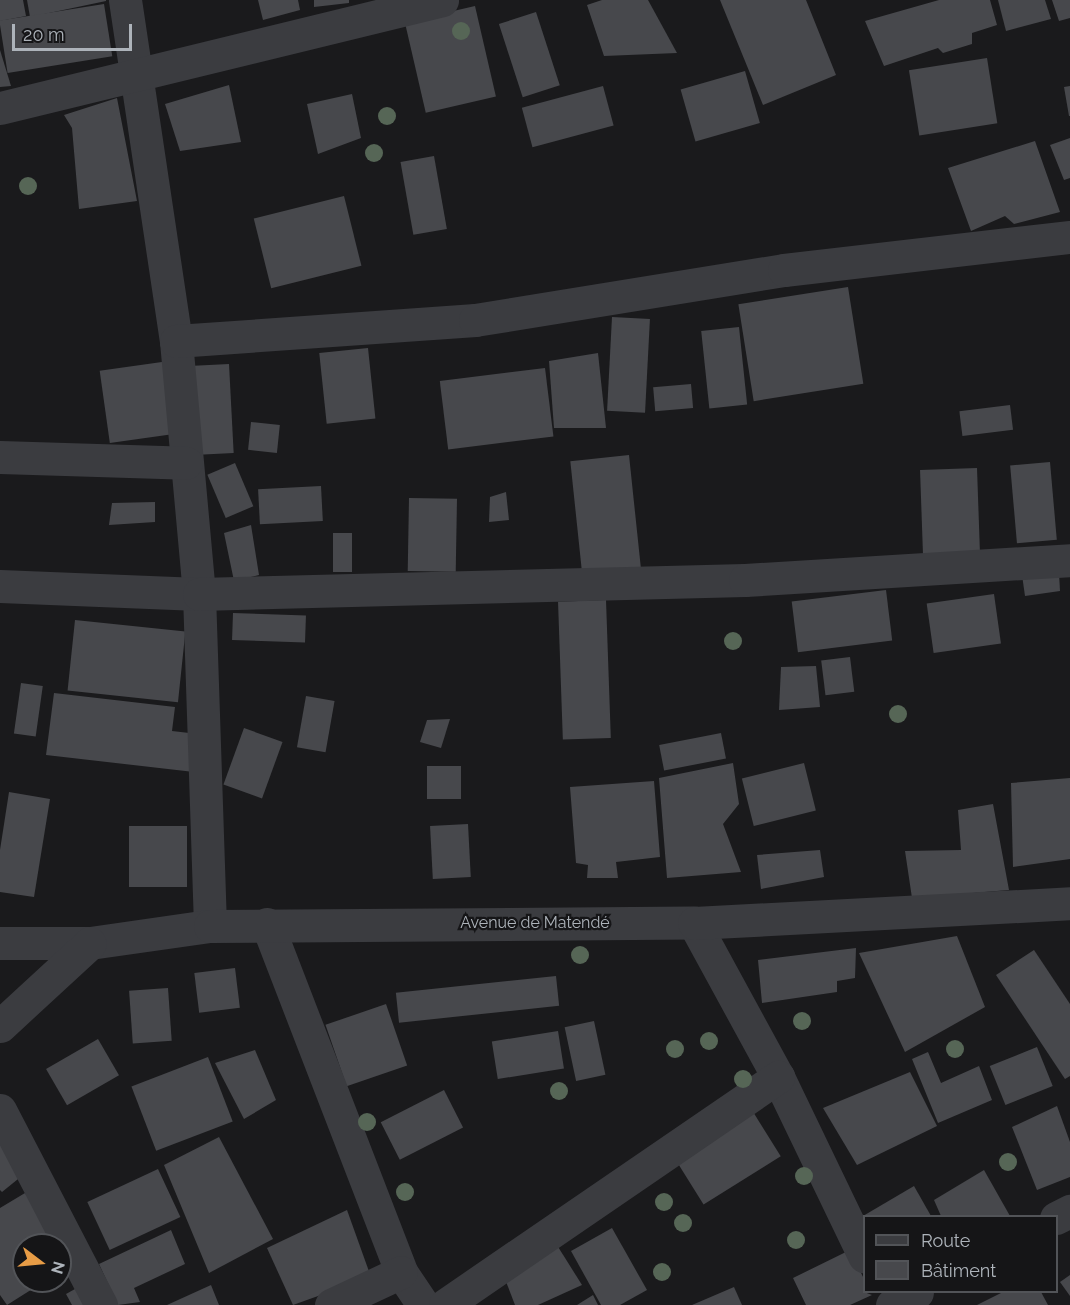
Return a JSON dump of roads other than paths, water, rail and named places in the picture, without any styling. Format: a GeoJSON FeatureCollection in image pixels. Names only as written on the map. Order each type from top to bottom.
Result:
{"type":"FeatureCollection","features":[{"type":"Feature","properties":{"kind":"street"},"geometry":{"type":"LineString","coordinates":[[125,0],[176,341],[199,594],[210,926]]}},
{"type":"Feature","properties":{"kind":"street"},"geometry":{"type":"LineString","coordinates":[[0,108],[442,0]]}},
{"type":"Feature","properties":{"kind":"street"},"geometry":{"type":"LineString","coordinates":[[176,341],[475,320],[783,270],[1070,237]]}},
{"type":"Feature","properties":{"kind":"street"},"geometry":{"type":"LineString","coordinates":[[0,457],[186,463]]}},
{"type":"Feature","properties":{"kind":"street"},"geometry":{"type":"LineString","coordinates":[[0,586],[199,594],[745,580],[1070,560]]}},
{"type":"Feature","properties":{"kind":"street","name":"Avenue de Matendé"},"geometry":{"type":"LineString","coordinates":[[0,943],[90,943],[210,926],[694,922],[1070,903]]}},
{"type":"Feature","properties":{"kind":"street"},"geometry":{"type":"LineString","coordinates":[[694,922],[778,1077],[863,1254]]}},
{"type":"Feature","properties":{"kind":"street"},"geometry":{"type":"LineString","coordinates":[[267,924],[401,1272],[423,1305]]}},
{"type":"Feature","properties":{"kind":"street"},"geometry":{"type":"LineString","coordinates":[[0,1026],[90,943]]}},
{"type":"Feature","properties":{"kind":"street"},"geometry":{"type":"LineString","coordinates":[[445,1305],[778,1077]]}},
{"type":"Feature","properties":{"kind":"street"},"geometry":{"type":"LineString","coordinates":[[0,1110],[101,1305]]}},
{"type":"Feature","properties":{"kind":"street"},"geometry":{"type":"LineString","coordinates":[[331,1305],[401,1272]]}},
{"type":"Feature","properties":{"kind":"street"},"geometry":{"type":"LineString","coordinates":[[890,1305],[915,1293]]}}]}
